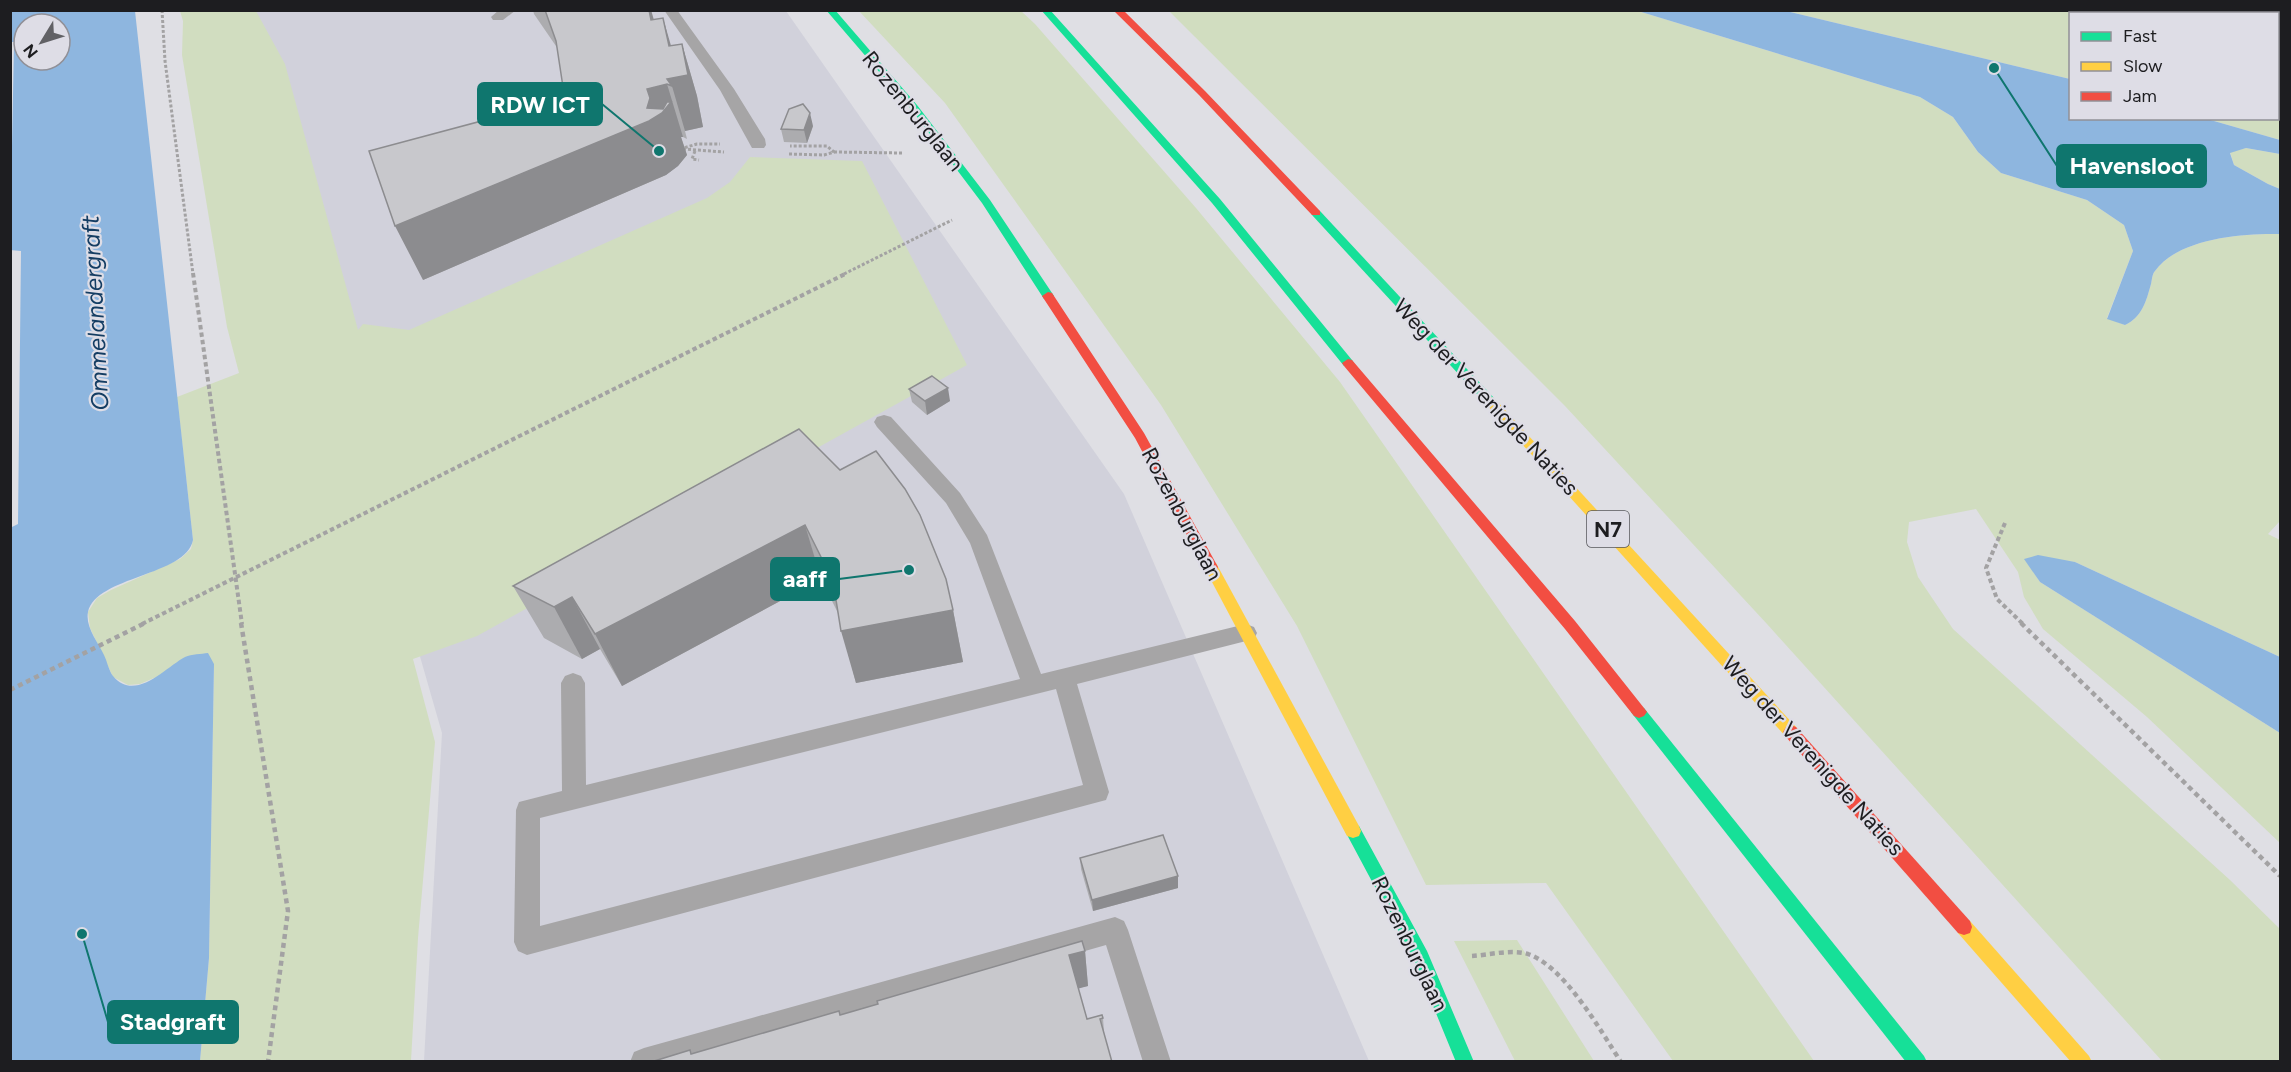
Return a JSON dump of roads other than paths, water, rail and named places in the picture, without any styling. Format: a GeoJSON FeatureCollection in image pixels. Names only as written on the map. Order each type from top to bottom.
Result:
{"type":"FeatureCollection","features":[{"type":"Feature","properties":{"kind":"main road","name":"Rozenburglaan"},"geometry":{"type":"LineString","coordinates":[[830,10],[914,107],[986,202],[1140,436],[1421,957],[1465,1062]]}},
{"type":"Feature","properties":{"kind":"main road"},"geometry":{"type":"LineString","coordinates":[[1045,10],[1216,201],[1359,376],[1570,625],[1918,1062]]}},
{"type":"Feature","properties":{"kind":"main road","name":"Weg der Verenigde Naties"},"geometry":{"type":"LineString","coordinates":[[1117,10],[1247,140],[1765,699],[2083,1062]]}},
{"type":"Feature","properties":{"kind":"lane"},"geometry":{"type":"LineString","coordinates":[[670,10],[727,89],[757,139],[758,145]]}},
{"type":"Feature","properties":{"kind":"lane"},"geometry":{"type":"LineString","coordinates":[[884,422],[953,498],[980,541],[1034,686]]}},
{"type":"Feature","properties":{"kind":"lane"},"geometry":{"type":"LineString","coordinates":[[1064,678],[1097,792],[527,942],[528,810],[1246,633]]}},
{"type":"Feature","properties":{"kind":"lane"},"geometry":{"type":"LineString","coordinates":[[573,683],[574,798]]}},
{"type":"Feature","properties":{"kind":"lane"},"geometry":{"type":"LineString","coordinates":[[644,1062],[1115,930],[1157,1062]]}},
{"type":"Feature","properties":{"kind":"water","name":"Ommelandergraft"},"geometry":{"type":"Polygon","coordinates":[[[11,11],[135,11],[193,540],[187,552],[175,561],[123,583],[95,600],[88,612],[88,623],[113,676],[131,686],[160,675],[191,655],[208,653],[214,664],[209,958],[200,1061],[11,1061],[10,528],[18,524],[21,251],[10,250],[13,72],[72,72],[72,12],[12,12],[11,42],[11,11]]]}},
{"type":"Feature","properties":{"kind":"water"},"geometry":{"type":"Polygon","coordinates":[[[1638,11],[1786,11],[2069,79],[2069,120],[2210,120],[2280,140],[2280,154],[2246,148],[2230,153],[2234,165],[2280,189],[2280,234],[2213,240],[2179,251],[2165,260],[2154,272],[2145,303],[2136,318],[2125,325],[2107,319],[2133,251],[2124,225],[2087,200],[2001,173],[1978,152],[1953,117],[1920,97],[1638,11]]]}},
{"type":"Feature","properties":{"kind":"water"},"geometry":{"type":"Polygon","coordinates":[[[2038,555],[2075,562],[2280,657],[2280,733],[2040,582],[2024,559],[2038,555]]]}},
{"type":"Feature","properties":{"kind":"place","name":"Havensloot"},"geometry":{"type":"Point","coordinates":[1994,68]}},
{"type":"Feature","properties":{"kind":"place","name":"RDW ICT"},"geometry":{"type":"Point","coordinates":[659,151]}},
{"type":"Feature","properties":{"kind":"place","name":"aaff"},"geometry":{"type":"Point","coordinates":[909,570]}},
{"type":"Feature","properties":{"kind":"place","name":"Stadgraft"},"geometry":{"type":"Point","coordinates":[82,934]}}]}
